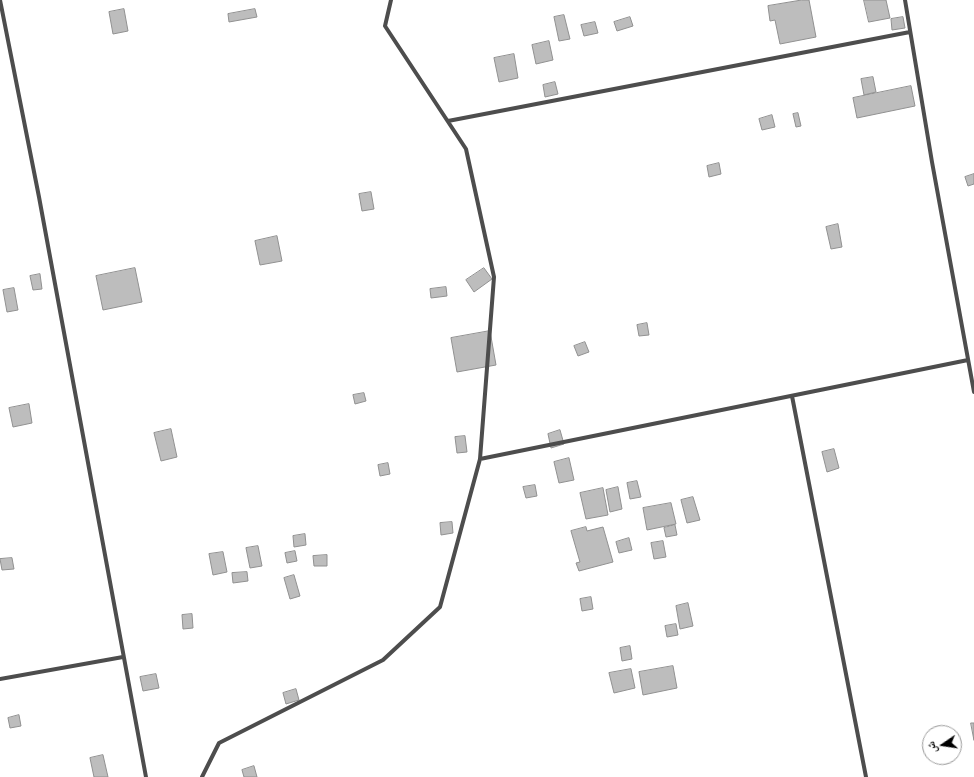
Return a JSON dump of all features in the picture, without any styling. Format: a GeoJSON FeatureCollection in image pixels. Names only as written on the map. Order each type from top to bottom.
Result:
{"type":"FeatureCollection","features":[{"type":"Feature","properties":{"kind":"street"},"geometry":{"type":"LineString","coordinates":[[0,0],[39,197],[146,777]]}},
{"type":"Feature","properties":{"kind":"street"},"geometry":{"type":"LineString","coordinates":[[202,777],[219,743],[383,660],[440,607],[480,459],[494,278],[466,149],[385,26],[390,0]]}},
{"type":"Feature","properties":{"kind":"street"},"geometry":{"type":"LineString","coordinates":[[905,0],[932,162],[974,392]]}},
{"type":"Feature","properties":{"kind":"street"},"geometry":{"type":"LineString","coordinates":[[448,121],[910,32]]}},
{"type":"Feature","properties":{"kind":"street"},"geometry":{"type":"LineString","coordinates":[[480,459],[968,360]]}},
{"type":"Feature","properties":{"kind":"street"},"geometry":{"type":"LineString","coordinates":[[792,396],[866,777]]}},
{"type":"Feature","properties":{"kind":"street"},"geometry":{"type":"LineString","coordinates":[[0,679],[124,657]]}},
{"type":"Feature","properties":{"kind":"building"},"geometry":{"type":"Polygon","coordinates":[[[809,0],[816,37],[780,44],[775,20],[770,21],[768,6],[809,0]]]}},
{"type":"Feature","properties":{"kind":"building"},"geometry":{"type":"Polygon","coordinates":[[[864,0],[886,0],[890,18],[869,22],[864,0]]]}},
{"type":"Feature","properties":{"kind":"building"},"geometry":{"type":"Polygon","coordinates":[[[124,9],[128,31],[113,34],[109,12],[124,9]]]}},
{"type":"Feature","properties":{"kind":"building"},"geometry":{"type":"Polygon","coordinates":[[[255,9],[257,17],[229,22],[228,14],[255,9]]]}},
{"type":"Feature","properties":{"kind":"building"},"geometry":{"type":"Polygon","coordinates":[[[564,15],[570,39],[559,41],[554,17],[564,15]]]}},
{"type":"Feature","properties":{"kind":"building"},"geometry":{"type":"Polygon","coordinates":[[[630,17],[633,26],[617,31],[614,22],[630,17]]]}},
{"type":"Feature","properties":{"kind":"building"},"geometry":{"type":"Polygon","coordinates":[[[903,17],[905,28],[892,30],[891,19],[903,17]]]}},
{"type":"Feature","properties":{"kind":"building"},"geometry":{"type":"Polygon","coordinates":[[[595,22],[598,33],[584,36],[581,25],[595,22]]]}},
{"type":"Feature","properties":{"kind":"building"},"geometry":{"type":"Polygon","coordinates":[[[549,41],[553,60],[536,64],[532,45],[549,41]]]}},
{"type":"Feature","properties":{"kind":"building"},"geometry":{"type":"Polygon","coordinates":[[[514,54],[518,78],[499,82],[494,58],[514,54]]]}},
{"type":"Feature","properties":{"kind":"building"},"geometry":{"type":"Polygon","coordinates":[[[873,77],[876,92],[864,95],[861,79],[873,77]]]}},
{"type":"Feature","properties":{"kind":"building"},"geometry":{"type":"Polygon","coordinates":[[[555,82],[558,94],[545,97],[543,85],[555,82]]]}},
{"type":"Feature","properties":{"kind":"building"},"geometry":{"type":"Polygon","coordinates":[[[911,86],[915,106],[857,118],[853,98],[911,86]]]}},
{"type":"Feature","properties":{"kind":"building"},"geometry":{"type":"Polygon","coordinates":[[[798,113],[801,126],[796,127],[793,114],[798,113]]]}},
{"type":"Feature","properties":{"kind":"building"},"geometry":{"type":"Polygon","coordinates":[[[772,115],[775,127],[762,130],[759,119],[772,115]]]}},
{"type":"Feature","properties":{"kind":"building"},"geometry":{"type":"Polygon","coordinates":[[[719,163],[721,174],[709,177],[707,166],[719,163]]]}},
{"type":"Feature","properties":{"kind":"building"},"geometry":{"type":"Polygon","coordinates":[[[974,174],[974,184],[968,186],[965,177],[974,174]]]}},
{"type":"Feature","properties":{"kind":"building"},"geometry":{"type":"Polygon","coordinates":[[[371,192],[374,209],[362,211],[359,194],[371,192]]]}},
{"type":"Feature","properties":{"kind":"building"},"geometry":{"type":"Polygon","coordinates":[[[838,224],[842,247],[831,249],[826,227],[838,224]]]}},
{"type":"Feature","properties":{"kind":"building"},"geometry":{"type":"Polygon","coordinates":[[[277,236],[282,261],[260,265],[255,241],[277,236]]]}},
{"type":"Feature","properties":{"kind":"building"},"geometry":{"type":"Polygon","coordinates":[[[135,268],[142,302],[103,310],[96,276],[135,268]]]}},
{"type":"Feature","properties":{"kind":"building"},"geometry":{"type":"Polygon","coordinates":[[[484,268],[492,279],[474,292],[466,280],[484,268]]]}},
{"type":"Feature","properties":{"kind":"building"},"geometry":{"type":"Polygon","coordinates":[[[40,274],[42,289],[33,290],[30,276],[40,274]]]}},
{"type":"Feature","properties":{"kind":"building"},"geometry":{"type":"Polygon","coordinates":[[[446,287],[447,296],[431,298],[430,289],[446,287]]]}},
{"type":"Feature","properties":{"kind":"building"},"geometry":{"type":"Polygon","coordinates":[[[14,288],[18,310],[7,312],[3,290],[14,288]]]}},
{"type":"Feature","properties":{"kind":"building"},"geometry":{"type":"Polygon","coordinates":[[[647,323],[649,335],[639,336],[637,325],[647,323]]]}},
{"type":"Feature","properties":{"kind":"building"},"geometry":{"type":"Polygon","coordinates":[[[490,331],[496,365],[457,372],[451,338],[490,331]]]}},
{"type":"Feature","properties":{"kind":"building"},"geometry":{"type":"Polygon","coordinates":[[[585,342],[589,352],[578,356],[574,346],[585,342]]]}},
{"type":"Feature","properties":{"kind":"building"},"geometry":{"type":"Polygon","coordinates":[[[364,393],[366,401],[355,404],[353,395],[364,393]]]}},
{"type":"Feature","properties":{"kind":"building"},"geometry":{"type":"Polygon","coordinates":[[[29,404],[32,423],[13,427],[9,408],[29,404]]]}},
{"type":"Feature","properties":{"kind":"building"},"geometry":{"type":"Polygon","coordinates":[[[171,429],[177,457],[161,461],[154,433],[171,429]]]}},
{"type":"Feature","properties":{"kind":"building"},"geometry":{"type":"Polygon","coordinates":[[[560,430],[564,444],[551,448],[548,434],[560,430]]]}},
{"type":"Feature","properties":{"kind":"building"},"geometry":{"type":"Polygon","coordinates":[[[465,436],[467,452],[457,453],[455,437],[465,436]]]}},
{"type":"Feature","properties":{"kind":"building"},"geometry":{"type":"Polygon","coordinates":[[[834,449],[839,468],[827,472],[822,452],[834,449]]]}},
{"type":"Feature","properties":{"kind":"building"},"geometry":{"type":"Polygon","coordinates":[[[569,458],[574,480],[559,483],[554,462],[569,458]]]}},
{"type":"Feature","properties":{"kind":"building"},"geometry":{"type":"Polygon","coordinates":[[[388,463],[390,474],[380,476],[378,465],[388,463]]]}},
{"type":"Feature","properties":{"kind":"building"},"geometry":{"type":"Polygon","coordinates":[[[637,481],[641,497],[630,499],[627,483],[637,481]]]}},
{"type":"Feature","properties":{"kind":"building"},"geometry":{"type":"Polygon","coordinates":[[[535,485],[537,496],[526,498],[523,487],[535,485]]]}},
{"type":"Feature","properties":{"kind":"building"},"geometry":{"type":"Polygon","coordinates":[[[618,487],[622,509],[610,512],[606,490],[618,487]]]}},
{"type":"Feature","properties":{"kind":"building"},"geometry":{"type":"Polygon","coordinates":[[[603,488],[608,515],[586,519],[580,493],[603,488]]]}},
{"type":"Feature","properties":{"kind":"building"},"geometry":{"type":"Polygon","coordinates":[[[693,497],[700,520],[687,523],[681,500],[693,497]]]}},
{"type":"Feature","properties":{"kind":"building"},"geometry":{"type":"Polygon","coordinates":[[[671,503],[676,524],[647,530],[643,508],[671,503]]]}},
{"type":"Feature","properties":{"kind":"building"},"geometry":{"type":"Polygon","coordinates":[[[452,522],[453,533],[441,535],[440,523],[452,522]]]}},
{"type":"Feature","properties":{"kind":"building"},"geometry":{"type":"Polygon","coordinates":[[[675,525],[677,535],[666,537],[664,528],[675,525]]]}},
{"type":"Feature","properties":{"kind":"building"},"geometry":{"type":"Polygon","coordinates":[[[586,527],[587,531],[603,527],[613,562],[579,571],[576,563],[580,562],[571,531],[586,527]]]}},
{"type":"Feature","properties":{"kind":"building"},"geometry":{"type":"Polygon","coordinates":[[[305,534],[306,545],[294,547],[293,536],[305,534]]]}},
{"type":"Feature","properties":{"kind":"building"},"geometry":{"type":"Polygon","coordinates":[[[629,538],[632,550],[619,553],[616,542],[629,538]]]}},
{"type":"Feature","properties":{"kind":"building"},"geometry":{"type":"Polygon","coordinates":[[[663,541],[666,557],[654,559],[651,543],[663,541]]]}},
{"type":"Feature","properties":{"kind":"building"},"geometry":{"type":"Polygon","coordinates":[[[258,546],[262,566],[250,568],[246,548],[258,546]]]}},
{"type":"Feature","properties":{"kind":"building"},"geometry":{"type":"Polygon","coordinates":[[[295,551],[297,561],[287,563],[285,553],[295,551]]]}},
{"type":"Feature","properties":{"kind":"building"},"geometry":{"type":"Polygon","coordinates":[[[223,552],[227,572],[213,575],[209,554],[223,552]]]}},
{"type":"Feature","properties":{"kind":"building"},"geometry":{"type":"Polygon","coordinates":[[[327,555],[327,566],[314,566],[313,556],[327,555]]]}},
{"type":"Feature","properties":{"kind":"building"},"geometry":{"type":"Polygon","coordinates":[[[12,558],[14,569],[2,570],[0,559],[12,558]]]}},
{"type":"Feature","properties":{"kind":"building"},"geometry":{"type":"Polygon","coordinates":[[[247,572],[248,581],[233,583],[232,573],[247,572]]]}},
{"type":"Feature","properties":{"kind":"building"},"geometry":{"type":"Polygon","coordinates":[[[294,575],[300,596],[290,599],[284,578],[294,575]]]}},
{"type":"Feature","properties":{"kind":"building"},"geometry":{"type":"Polygon","coordinates":[[[591,597],[593,609],[582,611],[580,599],[591,597]]]}},
{"type":"Feature","properties":{"kind":"building"},"geometry":{"type":"Polygon","coordinates":[[[688,603],[693,626],[680,629],[676,606],[688,603]]]}},
{"type":"Feature","properties":{"kind":"building"},"geometry":{"type":"Polygon","coordinates":[[[192,614],[193,628],[183,629],[182,615],[192,614]]]}},
{"type":"Feature","properties":{"kind":"building"},"geometry":{"type":"Polygon","coordinates":[[[676,624],[678,635],[667,637],[665,626],[676,624]]]}},
{"type":"Feature","properties":{"kind":"building"},"geometry":{"type":"Polygon","coordinates":[[[630,646],[632,659],[622,661],[620,648],[630,646]]]}},
{"type":"Feature","properties":{"kind":"building"},"geometry":{"type":"Polygon","coordinates":[[[673,666],[677,688],[643,695],[639,672],[673,666]]]}},
{"type":"Feature","properties":{"kind":"building"},"geometry":{"type":"Polygon","coordinates":[[[631,669],[635,688],[614,693],[609,673],[631,669]]]}},
{"type":"Feature","properties":{"kind":"building"},"geometry":{"type":"Polygon","coordinates":[[[156,674],[159,688],[143,691],[140,677],[156,674]]]}},
{"type":"Feature","properties":{"kind":"building"},"geometry":{"type":"Polygon","coordinates":[[[296,689],[299,700],[286,704],[283,693],[296,689]]]}},
{"type":"Feature","properties":{"kind":"building"},"geometry":{"type":"Polygon","coordinates":[[[19,715],[21,726],[10,728],[8,718],[19,715]]]}},
{"type":"Feature","properties":{"kind":"building"},"geometry":{"type":"Polygon","coordinates":[[[971,723],[974,723],[974,740],[971,723]]]}},
{"type":"Feature","properties":{"kind":"building"},"geometry":{"type":"Polygon","coordinates":[[[103,755],[108,777],[94,777],[90,758],[103,755]]]}},
{"type":"Feature","properties":{"kind":"building"},"geometry":{"type":"Polygon","coordinates":[[[254,766],[257,777],[244,777],[242,770],[254,766]]]}}]}
